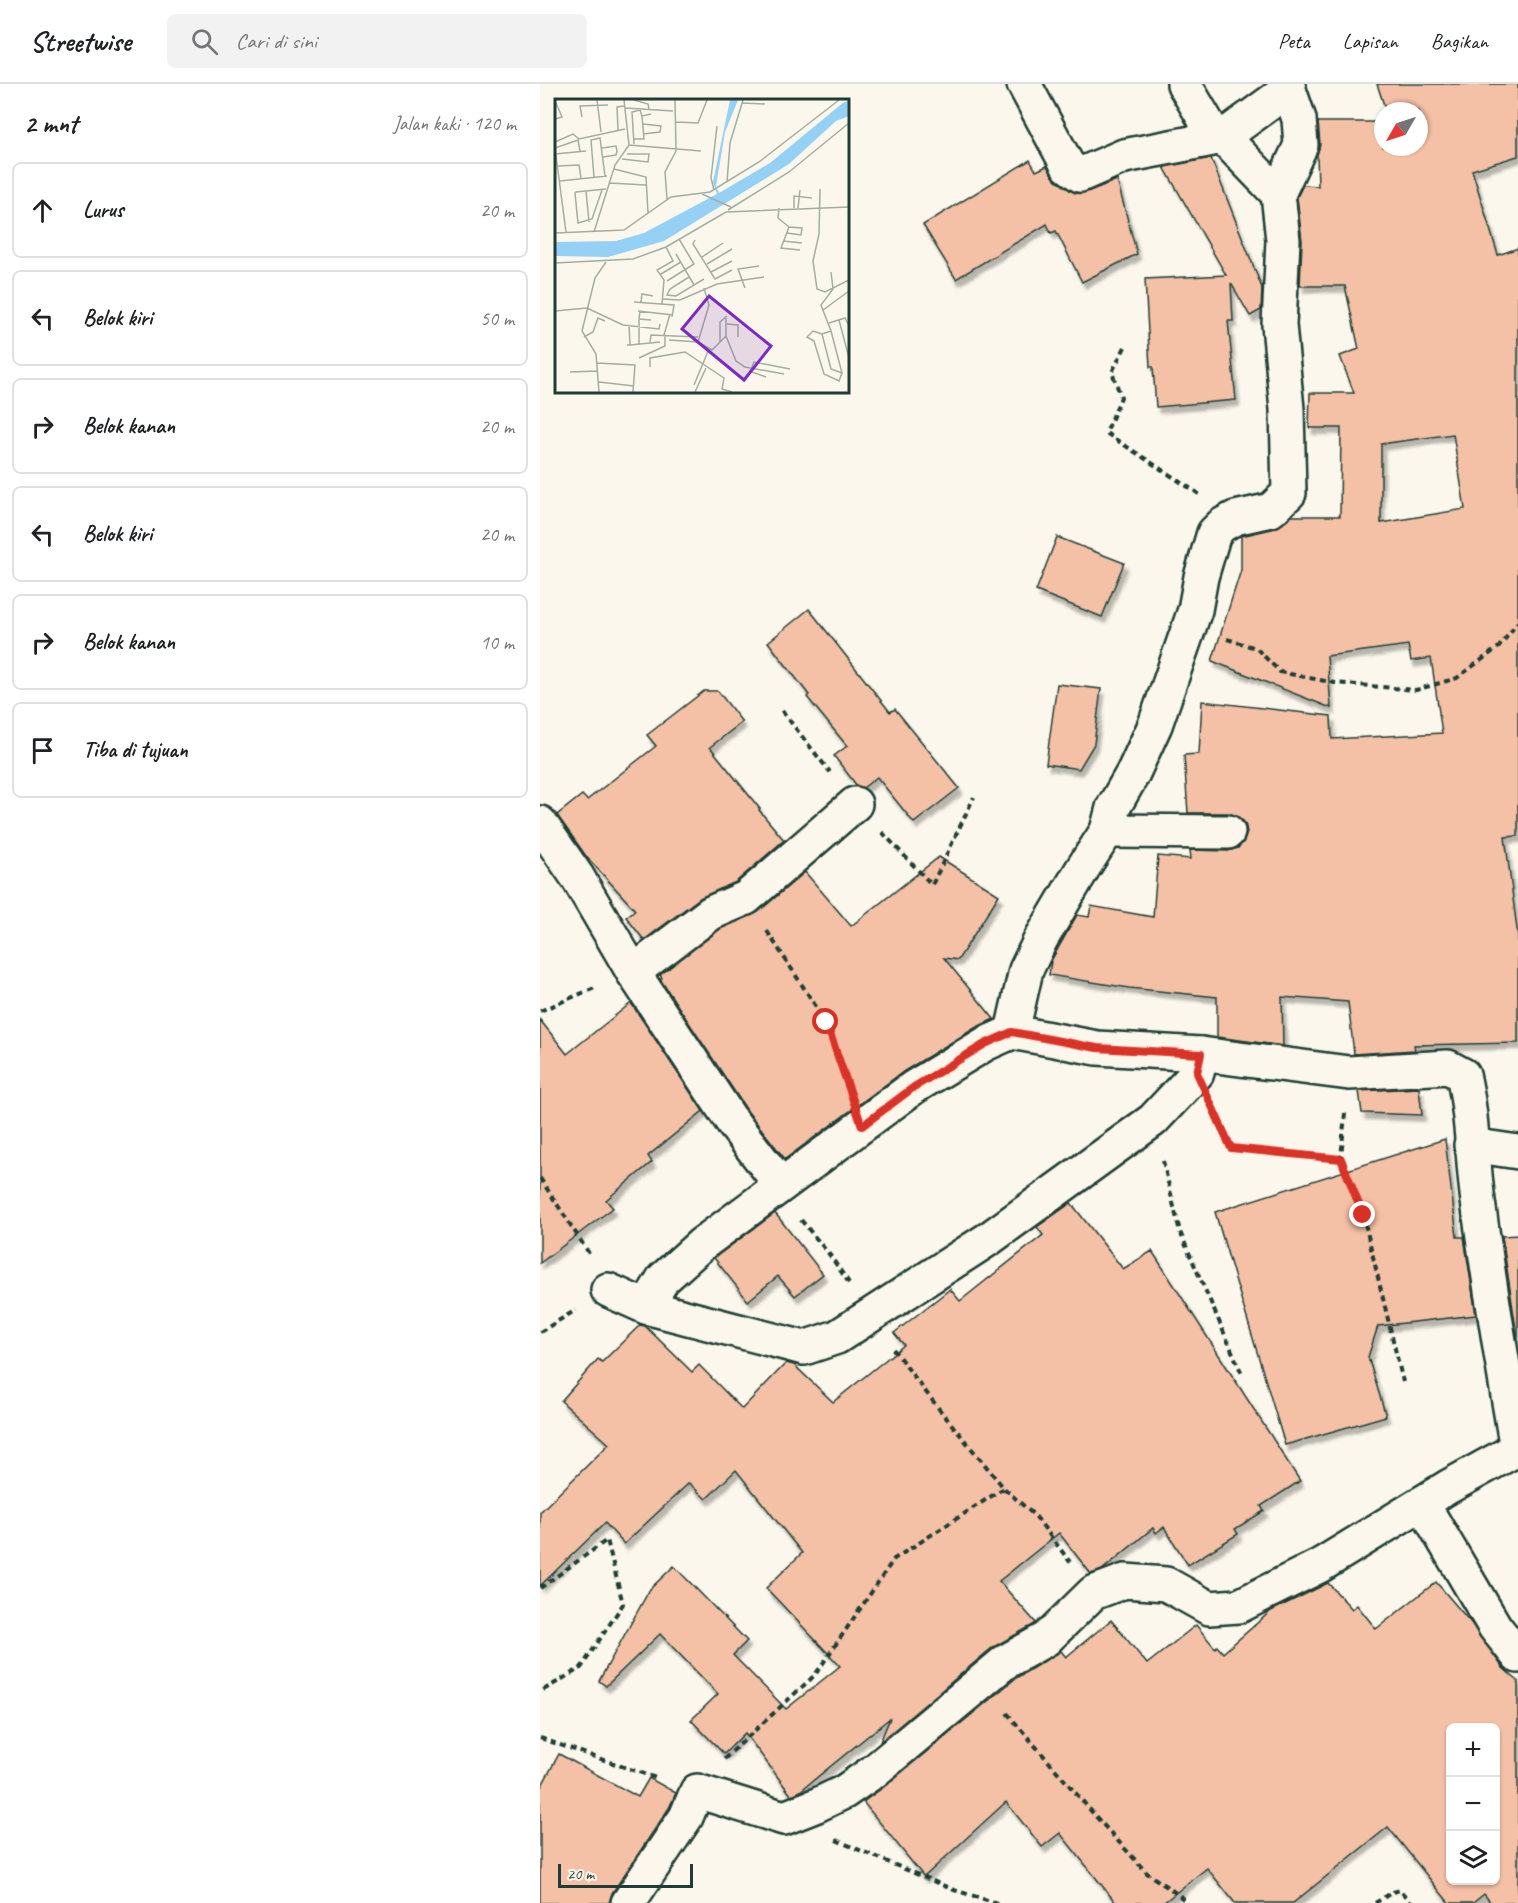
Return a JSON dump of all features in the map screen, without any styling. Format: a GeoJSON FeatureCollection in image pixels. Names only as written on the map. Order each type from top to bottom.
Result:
{"type":"FeatureCollection","features":[{"type":"Feature","properties":{"kind":"street"},"geometry":{"type":"LineString","coordinates":[[1012,1032],[1026,970],[1041,939],[1107,831],[1113,808],[1133,773],[1155,725],[1195,610],[1201,577],[1214,533],[1222,525],[1235,518],[1271,510],[1289,493],[1287,409],[1279,325],[1283,240],[1278,194],[1301,145],[1299,118],[1288,86],[1223,137],[1124,156],[1080,175],[1068,166],[1024,84]]}},
{"type":"Feature","properties":{"kind":"street"},"geometry":{"type":"LineString","coordinates":[[1184,84],[1210,128],[1223,137],[1278,194]]}},
{"type":"Feature","properties":{"kind":"street"},"geometry":{"type":"LineString","coordinates":[[633,972],[711,913],[746,898],[855,804]]}},
{"type":"Feature","properties":{"kind":"street"},"geometry":{"type":"LineString","coordinates":[[540,823],[578,878],[633,972],[733,1123],[781,1185]]}},
{"type":"Feature","properties":{"kind":"street"},"geometry":{"type":"LineString","coordinates":[[1107,831],[1228,831]]}},
{"type":"Feature","properties":{"kind":"street"},"geometry":{"type":"LineString","coordinates":[[628,1903],[686,1817],[697,1791],[784,1818],[844,1792],[873,1772],[1005,1662],[1046,1639],[1093,1593],[1125,1581],[1166,1584],[1209,1608],[1239,1606],[1321,1565],[1422,1503],[1517,1449],[1486,1259],[1471,1145],[1467,1091],[1463,1075],[1448,1067],[1349,1073],[1199,1063],[1097,1048],[1012,1032],[985,1044],[914,1087],[702,1244],[663,1279],[646,1307]]}},
{"type":"Feature","properties":{"kind":"street"},"geometry":{"type":"LineString","coordinates":[[608,1290],[646,1307],[804,1348],[837,1337],[990,1238],[1153,1120],[1199,1063]]}},
{"type":"Feature","properties":{"kind":"street"},"geometry":{"type":"LineString","coordinates":[[1471,1145],[1518,1152]]}},
{"type":"Feature","properties":{"kind":"street"},"geometry":{"type":"LineString","coordinates":[[1422,1503],[1495,1628],[1518,1656]]}},
{"type":"Feature","properties":{"kind":"path"},"geometry":{"type":"LineString","coordinates":[[1125,347],[1112,372],[1121,396],[1106,434],[1235,518]]}},
{"type":"Feature","properties":{"kind":"path"},"geometry":{"type":"LineString","coordinates":[[1187,632],[1198,639],[1227,639],[1256,648],[1280,672],[1335,683],[1416,690],[1457,678],[1499,647],[1518,622]]}},
{"type":"Feature","properties":{"kind":"path"},"geometry":{"type":"LineString","coordinates":[[782,711],[855,804],[932,885],[974,797]]}},
{"type":"Feature","properties":{"kind":"path"},"geometry":{"type":"LineString","coordinates":[[746,898],[826,1022],[862,1126]]}},
{"type":"Feature","properties":{"kind":"path"},"geometry":{"type":"LineString","coordinates":[[540,1011],[633,972]]}},
{"type":"Feature","properties":{"kind":"path"},"geometry":{"type":"LineString","coordinates":[[1199,1063],[1231,1148],[1341,1159]]}},
{"type":"Feature","properties":{"kind":"path"},"geometry":{"type":"LineString","coordinates":[[1349,1073],[1341,1159],[1363,1215],[1402,1382]]}},
{"type":"Feature","properties":{"kind":"path"},"geometry":{"type":"LineString","coordinates":[[1153,1120],[1180,1232],[1242,1374]]}},
{"type":"Feature","properties":{"kind":"path"},"geometry":{"type":"LineString","coordinates":[[540,1178],[590,1255],[608,1290]]}},
{"type":"Feature","properties":{"kind":"path"},"geometry":{"type":"LineString","coordinates":[[886,1340],[1004,1488],[1036,1517],[1093,1593]]}},
{"type":"Feature","properties":{"kind":"path"},"geometry":{"type":"LineString","coordinates":[[540,1738],[697,1791],[711,1772],[815,1675],[894,1559],[1004,1488]]}},
{"type":"Feature","properties":{"kind":"path"},"geometry":{"type":"LineString","coordinates":[[540,1588],[607,1540],[623,1604],[581,1668],[540,1692]]}},
{"type":"Feature","properties":{"kind":"path"},"geometry":{"type":"LineString","coordinates":[[981,1683],[1147,1873],[1187,1903]]}},
{"type":"Feature","properties":{"kind":"path"},"geometry":{"type":"LineString","coordinates":[[784,1818],[954,1890],[997,1903]]}},
{"type":"Feature","properties":{"kind":"path"},"geometry":{"type":"LineString","coordinates":[[1375,1903],[1400,1890],[1411,1903]]}},
{"type":"Feature","properties":{"kind":"building"},"geometry":{"type":"Polygon","coordinates":[[[1377,84],[1518,84],[1518,156],[1472,170],[1498,255],[1518,248],[1518,836],[1505,837],[1518,937],[1518,1043],[1414,1045],[1415,1050],[1354,1054],[1348,1002],[1282,997],[1283,1046],[1217,1037],[1217,997],[1129,988],[1049,975],[1051,961],[1077,915],[1089,917],[1091,906],[1153,917],[1158,856],[1191,859],[1190,850],[1228,851],[1238,848],[1244,841],[1247,832],[1245,823],[1237,816],[1228,813],[1188,813],[1184,755],[1199,754],[1202,701],[1331,716],[1332,739],[1442,733],[1431,658],[1411,661],[1408,645],[1327,656],[1331,708],[1212,661],[1241,570],[1241,536],[1276,528],[1292,516],[1340,516],[1341,428],[1309,428],[1310,393],[1354,393],[1340,356],[1359,349],[1345,286],[1300,286],[1302,241],[1297,197],[1303,185],[1318,186],[1317,155],[1320,144],[1318,122],[1374,122],[1374,156],[1428,156],[1428,102],[1383,102],[1377,84]],[[1453,434],[1381,444],[1381,523],[1465,509],[1453,434]]]}},
{"type":"Feature","properties":{"kind":"building"},"geometry":{"type":"Polygon","coordinates":[[[1211,158],[1262,288],[1261,310],[1250,316],[1231,283],[1233,321],[1228,321],[1236,400],[1156,407],[1153,367],[1150,367],[1145,279],[1226,275],[1164,167],[1211,158]]]}},
{"type":"Feature","properties":{"kind":"building"},"geometry":{"type":"Polygon","coordinates":[[[1030,160],[1036,171],[1047,166],[1057,181],[1077,193],[1087,192],[1117,180],[1137,254],[1082,282],[1056,231],[1051,233],[1047,224],[956,279],[923,225],[1030,160]]]}},
{"type":"Feature","properties":{"kind":"building"},"geometry":{"type":"Polygon","coordinates":[[[1057,537],[1124,563],[1102,617],[1036,591],[1057,537]]]}},
{"type":"Feature","properties":{"kind":"building"},"geometry":{"type":"Polygon","coordinates":[[[809,609],[890,712],[895,709],[959,788],[914,823],[877,777],[863,788],[857,786],[834,756],[847,746],[807,697],[809,695],[768,642],[809,609]]]}},
{"type":"Feature","properties":{"kind":"building"},"geometry":{"type":"Polygon","coordinates":[[[1057,684],[1101,689],[1094,744],[1079,769],[1046,764],[1057,684]]]}},
{"type":"Feature","properties":{"kind":"building"},"geometry":{"type":"Polygon","coordinates":[[[704,691],[718,691],[742,722],[710,747],[784,840],[736,882],[700,898],[644,940],[626,917],[635,910],[586,856],[557,815],[582,795],[587,800],[656,746],[647,735],[704,691]]]}},
{"type":"Feature","properties":{"kind":"building"},"geometry":{"type":"Polygon","coordinates":[[[939,857],[999,895],[958,960],[944,958],[994,1019],[904,1071],[785,1159],[748,1112],[660,979],[662,978],[660,975],[720,929],[758,912],[805,872],[851,926],[939,857]]]}},
{"type":"Feature","properties":{"kind":"building"},"geometry":{"type":"Polygon","coordinates":[[[631,1003],[703,1111],[648,1156],[652,1162],[606,1200],[613,1208],[540,1263],[540,1020],[567,1054],[631,1003]]]}},
{"type":"Feature","properties":{"kind":"building"},"geometry":{"type":"Polygon","coordinates":[[[1419,1088],[1422,1115],[1362,1113],[1359,1091],[1419,1088]]]}},
{"type":"Feature","properties":{"kind":"building"},"geometry":{"type":"Polygon","coordinates":[[[1445,1139],[1457,1237],[1464,1237],[1476,1315],[1378,1326],[1368,1357],[1386,1416],[1285,1445],[1215,1212],[1445,1139]]]}},
{"type":"Feature","properties":{"kind":"building"},"geometry":{"type":"Polygon","coordinates":[[[1071,1203],[1123,1269],[1152,1251],[1300,1481],[1261,1506],[1264,1511],[1235,1529],[1238,1534],[1188,1565],[1164,1527],[1156,1533],[1153,1528],[1102,1570],[1091,1574],[1059,1533],[999,1581],[1035,1624],[993,1647],[880,1742],[890,1718],[799,1792],[791,1795],[745,1733],[724,1754],[691,1720],[718,1694],[660,1634],[606,1686],[599,1681],[650,1589],[674,1566],[747,1641],[733,1655],[786,1709],[840,1666],[766,1588],[802,1553],[736,1470],[706,1499],[689,1483],[624,1544],[605,1523],[540,1586],[540,1512],[609,1444],[561,1401],[598,1359],[602,1362],[640,1325],[645,1326],[692,1372],[699,1365],[742,1409],[786,1363],[794,1365],[833,1402],[904,1345],[894,1333],[950,1289],[960,1301],[1043,1235],[1037,1227],[1071,1203]]]}},
{"type":"Feature","properties":{"kind":"building"},"geometry":{"type":"Polygon","coordinates":[[[775,1213],[823,1274],[795,1296],[778,1276],[748,1301],[714,1258],[775,1213]]]}},
{"type":"Feature","properties":{"kind":"building"},"geometry":{"type":"Polygon","coordinates":[[[1518,1235],[1518,1342],[1502,1236],[1518,1235]]]}},
{"type":"Feature","properties":{"kind":"building"},"geometry":{"type":"Polygon","coordinates":[[[1436,1582],[1472,1624],[1503,1668],[1518,1681],[1518,1903],[1491,1903],[1484,1894],[1473,1903],[1449,1903],[1388,1827],[1293,1903],[1235,1903],[1207,1868],[1163,1903],[1116,1903],[1060,1833],[1042,1847],[1006,1802],[924,1877],[863,1802],[1016,1678],[1061,1651],[1066,1657],[1111,1620],[1147,1664],[1196,1625],[1215,1648],[1217,1646],[1223,1653],[1271,1611],[1328,1583],[1352,1609],[1357,1605],[1376,1629],[1436,1582]]]}},
{"type":"Feature","properties":{"kind":"building"},"geometry":{"type":"Polygon","coordinates":[[[559,1754],[638,1797],[649,1778],[676,1793],[669,1808],[612,1893],[609,1903],[540,1903],[540,1789],[559,1754]]]}},
{"type":"Feature","properties":{"kind":"route"},"geometry":{"type":"LineString","coordinates":[[826,1022],[862,1126],[914,1087],[985,1044],[1012,1032],[1097,1048],[1201,1054],[1197,1073],[1231,1148],[1341,1159],[1363,1215]]}}]}
